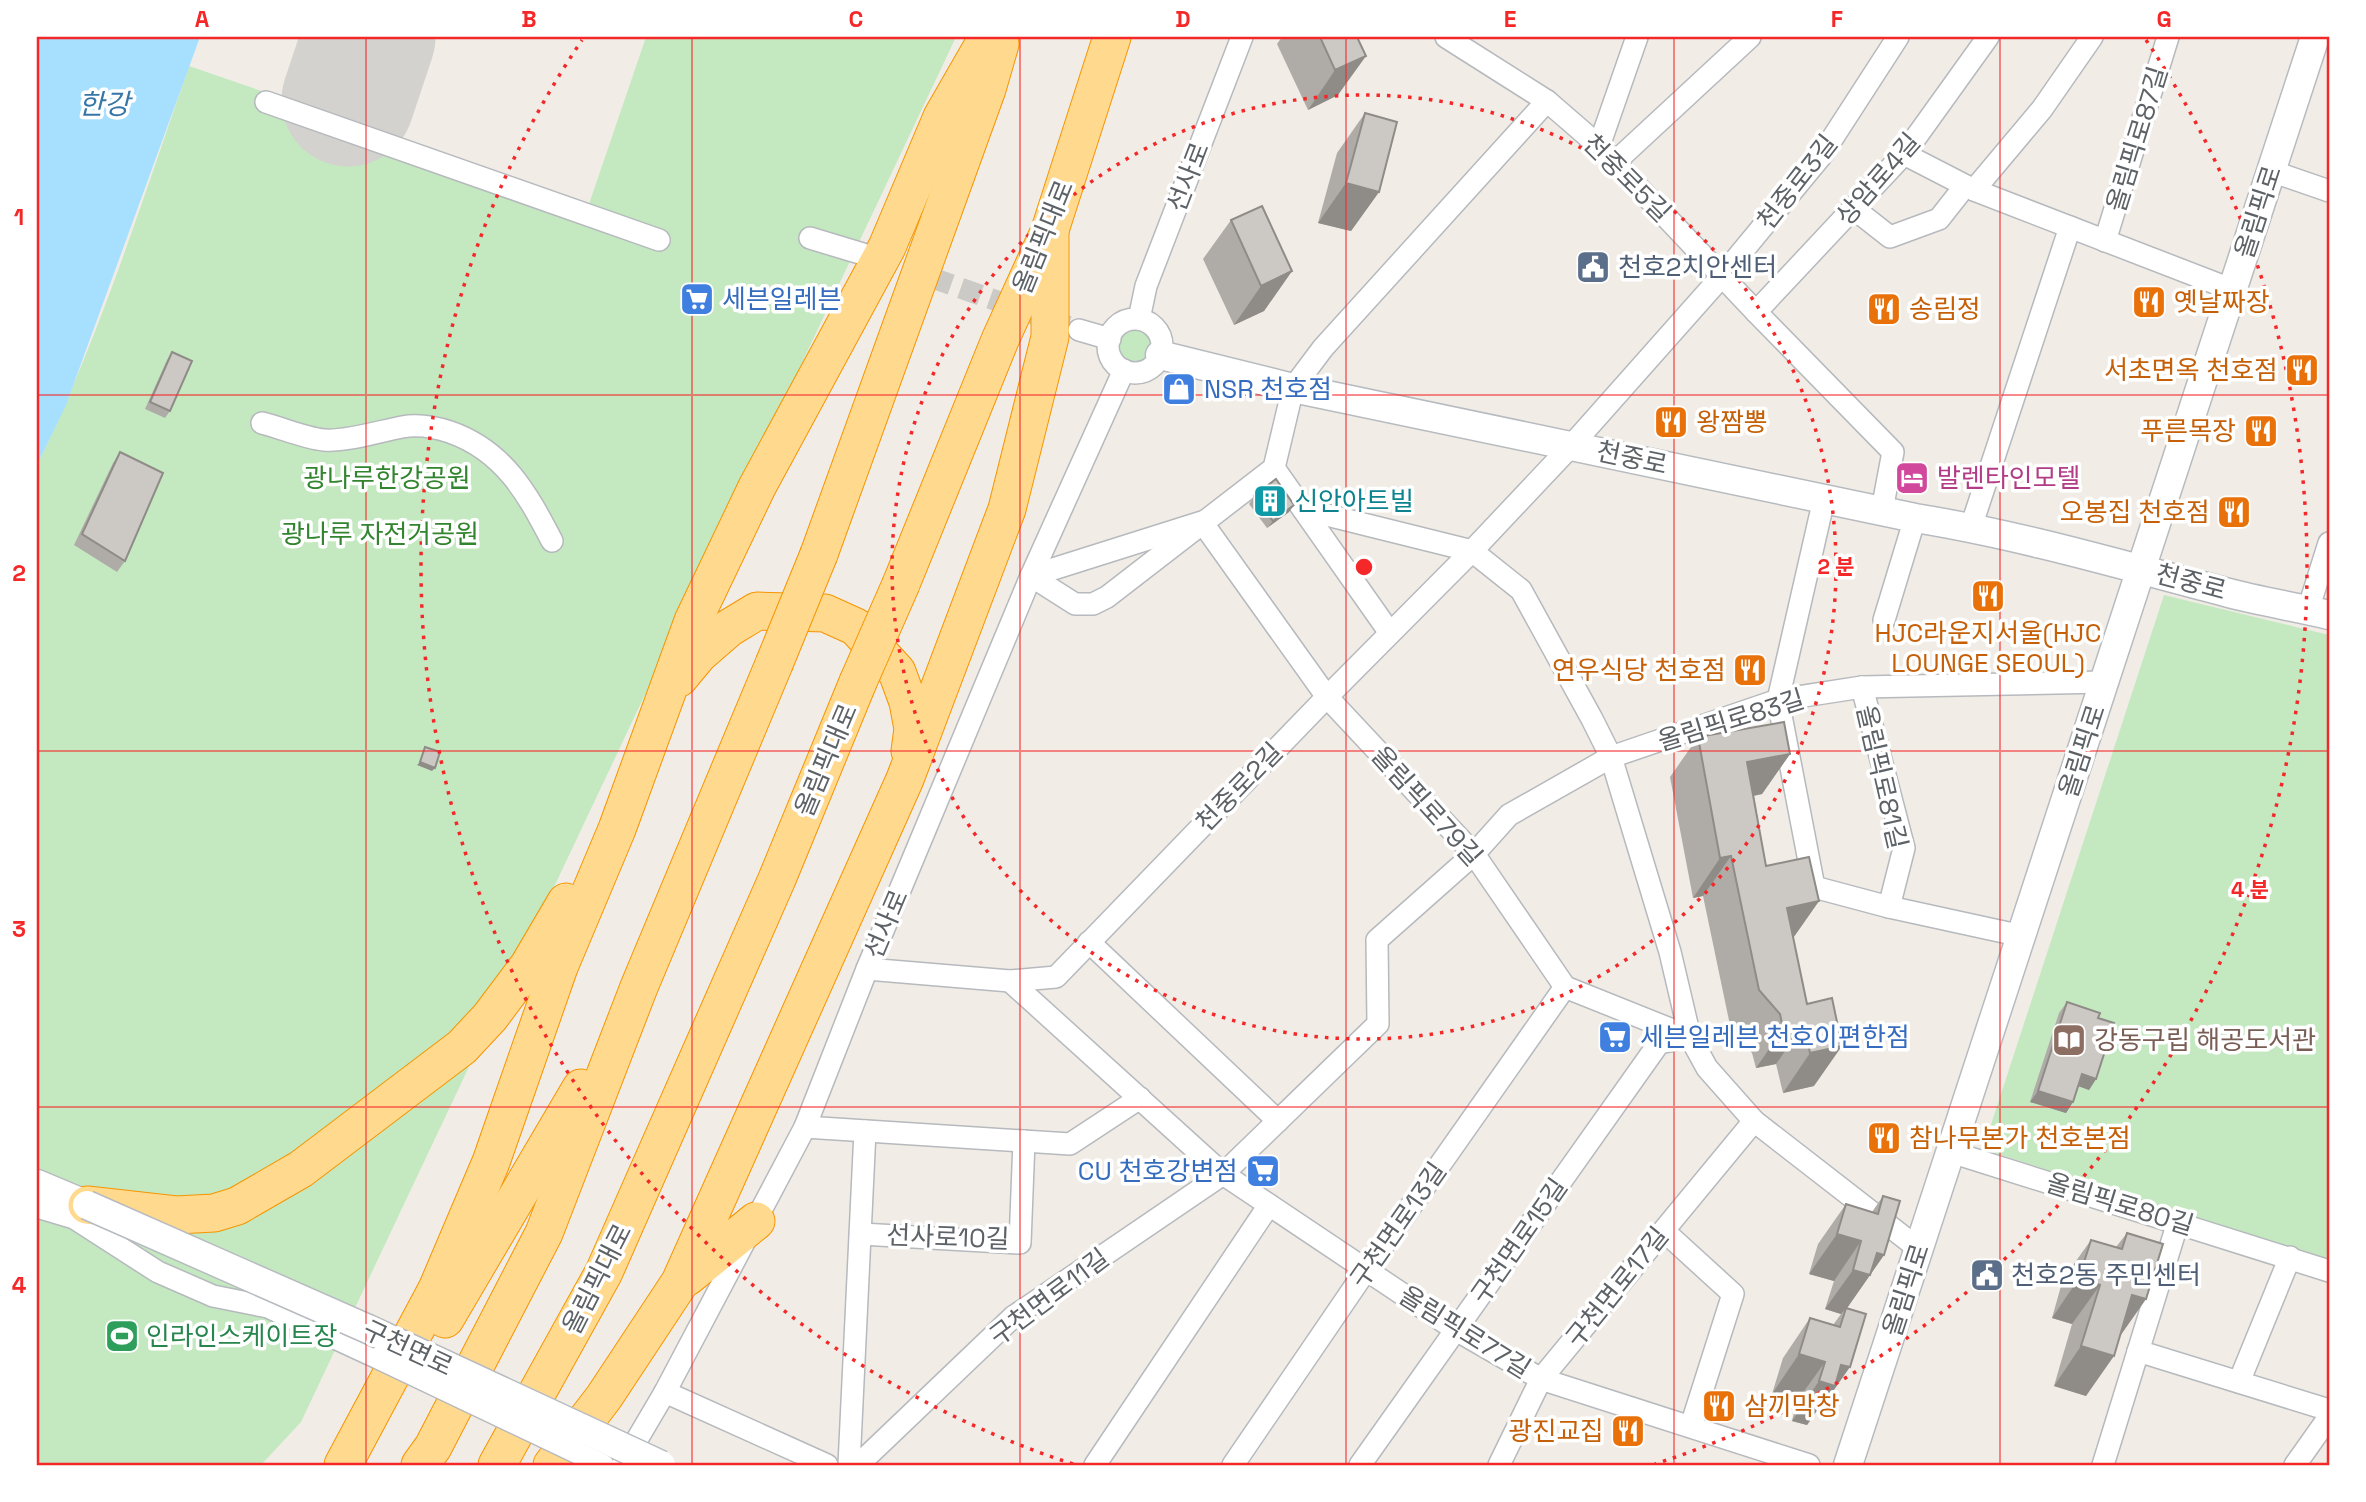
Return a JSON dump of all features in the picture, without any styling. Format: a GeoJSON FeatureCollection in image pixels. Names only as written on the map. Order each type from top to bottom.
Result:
{"type":"FeatureCollection","features":[{"type":"Feature","properties":{"kind":"highway"},"geometry":{"type":"LineString","coordinates":[[343,1465],[438,1289],[491,1162],[559,967],[617,829],[693,621],[757,487],[887,247],[942,117],[988,37]]}},
{"type":"Feature","properties":{"kind":"highway"},"geometry":{"type":"LineString","coordinates":[[421,1465],[433,1447],[544,1233],[639,987],[819,554],[987,89],[1003,37]]}},
{"type":"Feature","properties":{"kind":"highway","name":"올림픽대로"},"geometry":{"type":"LineString","coordinates":[[497,1465],[604,1272],[777,878],[1000,340],[1050,230],[1112,37]]}},
{"type":"Feature","properties":{"kind":"highway"},"geometry":{"type":"LineString","coordinates":[[552,1465],[604,1397],[680,1282],[905,779],[1007,509],[1050,337],[1050,230]]}},
{"type":"Feature","properties":{"kind":"highway"},"geometry":{"type":"LineString","coordinates":[[667,693],[699,654],[729,628],[757,611],[825,613],[856,627],[897,672],[908,702],[913,729],[905,779]]}},
{"type":"Feature","properties":{"kind":"highway"},"geometry":{"type":"LineString","coordinates":[[86,1205],[176,1215],[214,1213],[237,1206],[301,1168],[461,1047],[491,1017],[529,965],[556,917],[617,829]]}},
{"type":"Feature","properties":{"kind":"highway"},"geometry":{"type":"LineString","coordinates":[[343,1465],[379,1427],[505,1220],[639,987]]}},
{"type":"Feature","properties":{"kind":"highway"},"geometry":{"type":"LineString","coordinates":[[680,1282],[757,1221]]}},
{"type":"Feature","properties":{"kind":"highway"},"geometry":{"type":"LineString","coordinates":[[573,1465],[604,1397]]}},
{"type":"Feature","properties":{"kind":"main road","name":"올림픽로"},"geometry":{"type":"LineString","coordinates":[[1848,1465],[2315,37]]}},
{"type":"Feature","properties":{"kind":"main road","name":"천중로"},"geometry":{"type":"LineString","coordinates":[[1160,355],[1293,388],[1915,518],[1971,527],[2228,593],[2319,612]]}},
{"type":"Feature","properties":{"kind":"main road","name":"구천면로"},"geometry":{"type":"LineString","coordinates":[[37,1184],[368,1329],[661,1465]]}},
{"type":"Feature","properties":{"kind":"street","name":"선사로"},"geometry":{"type":"LineString","coordinates":[[1139,319],[1146,286],[1241,37]]}},
{"type":"Feature","properties":{"kind":"street","name":"천중로5길"},"geometry":{"type":"LineString","coordinates":[[1446,37],[1546,101],[1599,146],[1893,452],[1882,510]]}},
{"type":"Feature","properties":{"kind":"street"},"geometry":{"type":"LineString","coordinates":[[1599,146],[1637,37]]}},
{"type":"Feature","properties":{"kind":"street"},"geometry":{"type":"LineString","coordinates":[[1614,163],[1750,37]]}},
{"type":"Feature","properties":{"kind":"street","name":"천중로3길"},"geometry":{"type":"LineString","coordinates":[[1572,445],[1721,276],[1821,156],[1898,37]]}},
{"type":"Feature","properties":{"kind":"street","name":"상암로4길"},"geometry":{"type":"LineString","coordinates":[[1756,312],[1904,154],[1988,37]]}},
{"type":"Feature","properties":{"kind":"street"},"geometry":{"type":"LineString","coordinates":[[1853,208],[1890,237],[1939,219],[2042,109],[2092,37]]}},
{"type":"Feature","properties":{"kind":"street","name":"올림픽로87길"},"geometry":{"type":"LineString","coordinates":[[2105,241],[2168,37]]}},
{"type":"Feature","properties":{"kind":"street"},"geometry":{"type":"LineString","coordinates":[[1031,576],[1075,604],[1093,604],[1107,597],[1274,468],[1293,388],[1323,348],[1546,101]]}},
{"type":"Feature","properties":{"kind":"street"},"geometry":{"type":"LineString","coordinates":[[266,102],[659,240]]}},
{"type":"Feature","properties":{"kind":"street","name":"올림픽로87길"},"geometry":{"type":"LineString","coordinates":[[1904,154],[1969,188],[2233,290]]}},
{"type":"Feature","properties":{"kind":"street"},"geometry":{"type":"LineString","coordinates":[[2271,172],[2329,191]]}},
{"type":"Feature","properties":{"kind":"street"},"geometry":{"type":"LineString","coordinates":[[1971,527],[2070,227]]}},
{"type":"Feature","properties":{"kind":"street"},"geometry":{"type":"LineString","coordinates":[[810,238],[863,254]]}},
{"type":"Feature","properties":{"kind":"street"},"geometry":{"type":"LineString","coordinates":[[1139,319],[1148,322],[1160,334],[1160,355],[1153,366],[1146,370],[1124,370],[1113,361],[1109,353],[1110,339],[1115,328],[1123,322],[1139,319]]}},
{"type":"Feature","properties":{"kind":"street"},"geometry":{"type":"LineString","coordinates":[[1079,330],[1110,339]]}},
{"type":"Feature","properties":{"kind":"street","name":"선사로"},"geometry":{"type":"LineString","coordinates":[[622,1465],[665,1392],[805,1127],[867,969],[1031,576],[1124,370]]}},
{"type":"Feature","properties":{"kind":"street"},"geometry":{"type":"LineString","coordinates":[[262,423],[325,440],[379,434],[404,426],[435,427],[464,437],[488,451],[509,472],[526,494],[552,541]]}},
{"type":"Feature","properties":{"kind":"street","name":"천중로2길"},"geometry":{"type":"LineString","coordinates":[[867,969],[1010,981],[1055,977],[1472,551],[1572,445]]}},
{"type":"Feature","properties":{"kind":"street"},"geometry":{"type":"LineString","coordinates":[[1274,468],[1390,633]]}},
{"type":"Feature","properties":{"kind":"street"},"geometry":{"type":"LineString","coordinates":[[1824,499],[1778,700],[1814,887],[1889,907],[2022,936]]}},
{"type":"Feature","properties":{"kind":"street"},"geometry":{"type":"LineString","coordinates":[[1303,509],[1472,551],[1521,590],[1611,757],[1670,952],[1690,1037],[1707,1068],[1754,1121],[1919,1249]]}},
{"type":"Feature","properties":{"kind":"street"},"geometry":{"type":"LineString","coordinates":[[1884,620],[1915,518]]}},
{"type":"Feature","properties":{"kind":"street"},"geometry":{"type":"LineString","coordinates":[[1031,576],[1202,522]]}},
{"type":"Feature","properties":{"kind":"street","name":"올림픽로79길"},"geometry":{"type":"LineString","coordinates":[[1202,522],[1327,697],[1474,854],[1565,986]]}},
{"type":"Feature","properties":{"kind":"street"},"geometry":{"type":"LineString","coordinates":[[2319,612],[2329,543]]}},
{"type":"Feature","properties":{"kind":"street","name":"올림픽로83길"},"geometry":{"type":"LineString","coordinates":[[1474,854],[1509,815],[1611,757],[1778,700],[1862,687],[2105,682]]}},
{"type":"Feature","properties":{"kind":"street","name":"올림픽로81길"},"geometry":{"type":"LineString","coordinates":[[1862,687],[1904,848],[1889,907]]}},
{"type":"Feature","properties":{"kind":"street"},"geometry":{"type":"LineString","coordinates":[[1223,1174],[1378,1024],[1377,940],[1474,854]]}},
{"type":"Feature","properties":{"kind":"street"},"geometry":{"type":"LineString","coordinates":[[1089,942],[1278,1122]]}},
{"type":"Feature","properties":{"kind":"street","name":"올림픽로77길"},"geometry":{"type":"LineString","coordinates":[[1010,981],[1223,1174],[1456,1330],[1541,1379],[1809,1465]]}},
{"type":"Feature","properties":{"kind":"street"},"geometry":{"type":"LineString","coordinates":[[1565,986],[1690,1037]]}},
{"type":"Feature","properties":{"kind":"street","name":"구천면로13길"},"geometry":{"type":"LineString","coordinates":[[1233,1465],[1565,986]]}},
{"type":"Feature","properties":{"kind":"street","name":"구천면로15길"},"geometry":{"type":"LineString","coordinates":[[1360,1465],[1659,1044],[1690,1037]]}},
{"type":"Feature","properties":{"kind":"street"},"geometry":{"type":"LineString","coordinates":[[805,1127],[1070,1144],[1140,1098]]}},
{"type":"Feature","properties":{"kind":"street","name":"구천면로17길"},"geometry":{"type":"LineString","coordinates":[[1499,1465],[1541,1379],[1754,1121]]}},
{"type":"Feature","properties":{"kind":"street"},"geometry":{"type":"LineString","coordinates":[[849,1465],[865,1131]]}},
{"type":"Feature","properties":{"kind":"street","name":"선사로10길"},"geometry":{"type":"LineString","coordinates":[[861,1234],[1020,1243],[1024,1141]]}},
{"type":"Feature","properties":{"kind":"street","name":"올림픽로80길"},"geometry":{"type":"LineString","coordinates":[[1951,1152],[2290,1257],[2329,1272]]}},
{"type":"Feature","properties":{"kind":"street","name":"구천면로11길"},"geometry":{"type":"LineString","coordinates":[[858,1465],[1013,1317],[1223,1174]]}},
{"type":"Feature","properties":{"kind":"street"},"geometry":{"type":"LineString","coordinates":[[1095,1465],[1269,1205]]}},
{"type":"Feature","properties":{"kind":"street"},"geometry":{"type":"LineString","coordinates":[[37,1208],[74,1218],[158,1272],[213,1296],[268,1307],[603,1465]]}},
{"type":"Feature","properties":{"kind":"street"},"geometry":{"type":"LineString","coordinates":[[2103,1465],[2178,1222]]}},
{"type":"Feature","properties":{"kind":"street"},"geometry":{"type":"LineString","coordinates":[[1664,1231],[1733,1294],[1691,1426]]}},
{"type":"Feature","properties":{"kind":"street"},"geometry":{"type":"LineString","coordinates":[[2239,1382],[2290,1257]]}},
{"type":"Feature","properties":{"kind":"street"},"geometry":{"type":"LineString","coordinates":[[2138,1351],[2329,1410]]}},
{"type":"Feature","properties":{"kind":"street"},"geometry":{"type":"LineString","coordinates":[[665,1392],[827,1465]]}},
{"type":"Feature","properties":{"kind":"street"},"geometry":{"type":"LineString","coordinates":[[2295,1465],[2329,1417]]}},
{"type":"Feature","properties":{"kind":"green space","name":"광나루한강공원"},"geometry":{"type":"Polygon","coordinates":[[[646,37],[956,37],[301,1422],[261,1465],[37,1465],[37,465],[100,318],[189,66],[589,204],[646,37]]]}},
{"type":"Feature","properties":{"kind":"green space"},"geometry":{"type":"Polygon","coordinates":[[[1136,329],[1148,334],[1153,346],[1148,358],[1136,363],[1124,358],[1119,346],[1124,334],[1136,329]]]}},
{"type":"Feature","properties":{"kind":"green space"},"geometry":{"type":"Polygon","coordinates":[[[2164,595],[2329,635],[2329,1265],[2291,1249],[1983,1149],[2164,595]]]}},
{"type":"Feature","properties":{"kind":"water","name":"한강"},"geometry":{"type":"Polygon","coordinates":[[[37,37],[200,37],[66,405],[37,465],[37,37]]]}},
{"type":"Feature","properties":{"kind":"building"},"geometry":{"type":"Polygon","coordinates":[[[1320,37],[1357,37],[1366,56],[1335,70],[1320,37]]]}},
{"type":"Feature","properties":{"kind":"building"},"geometry":{"type":"Polygon","coordinates":[[[1365,113],[1397,122],[1379,192],[1346,183],[1365,113]]]}},
{"type":"Feature","properties":{"kind":"building"},"geometry":{"type":"Polygon","coordinates":[[[1262,206],[1292,271],[1261,286],[1231,220],[1262,206]]]}},
{"type":"Feature","properties":{"kind":"building"},"geometry":{"type":"Polygon","coordinates":[[[172,352],[192,361],[170,411],[150,402],[172,352]]]}},
{"type":"Feature","properties":{"kind":"building"},"geometry":{"type":"Polygon","coordinates":[[[120,452],[163,473],[125,561],[82,534],[120,452]]]}},
{"type":"Feature","properties":{"kind":"building"},"geometry":{"type":"Polygon","coordinates":[[[1276,479],[1294,505],[1273,521],[1254,496],[1276,479]]]}},
{"type":"Feature","properties":{"kind":"building"},"geometry":{"type":"Polygon","coordinates":[[[1784,722],[1790,754],[1747,762],[1766,866],[1809,857],[1819,901],[1787,908],[1807,1004],[1832,998],[1842,1046],[1810,1053],[1804,1024],[1783,1029],[1780,1014],[1759,990],[1731,856],[1720,858],[1698,737],[1784,722]]]}},
{"type":"Feature","properties":{"kind":"building"},"geometry":{"type":"Polygon","coordinates":[[[425,747],[440,752],[435,768],[420,762],[425,747]]]}},
{"type":"Feature","properties":{"kind":"building"},"geometry":{"type":"Polygon","coordinates":[[[2067,1002],[2100,1013],[2098,1018],[2114,1023],[2096,1079],[2082,1074],[2073,1102],[2038,1091],[2067,1002]]]}},
{"type":"Feature","properties":{"kind":"building"},"geometry":{"type":"Polygon","coordinates":[[[1883,1196],[1900,1201],[1884,1255],[1877,1253],[1870,1275],[1853,1270],[1861,1241],[1837,1234],[1846,1204],[1878,1214],[1883,1196]]]}},
{"type":"Feature","properties":{"kind":"building"},"geometry":{"type":"Polygon","coordinates":[[[2127,1233],[2163,1244],[2146,1299],[2132,1295],[2114,1356],[2081,1346],[2100,1285],[2079,1278],[2091,1240],[2122,1249],[2127,1233]]]}},
{"type":"Feature","properties":{"kind":"building"},"geometry":{"type":"Polygon","coordinates":[[[1846,1308],[1866,1314],[1850,1367],[1841,1365],[1835,1386],[1819,1381],[1825,1362],[1799,1354],[1810,1318],[1840,1327],[1846,1308]]]}},
{"type":"Feature","properties":{"kind":"runway"},"geometry":{"type":"LineString","coordinates":[[348,100],[369,37]]}},
{"type":"Feature","properties":{"kind":"tunnel"},"geometry":{"type":"LineString","coordinates":[[873,257],[1079,330]]}},
{"type":"Feature","properties":{"kind":"place","name":"천호2치안센터"},"geometry":{"type":"Point","coordinates":[1593,267]}},
{"type":"Feature","properties":{"kind":"place","name":"세븐일레븐"},"geometry":{"type":"Point","coordinates":[697,299]}},
{"type":"Feature","properties":{"kind":"place","name":"옛날짜장"},"geometry":{"type":"Point","coordinates":[2149,302]}},
{"type":"Feature","properties":{"kind":"place","name":"송림정"},"geometry":{"type":"Point","coordinates":[1884,309]}},
{"type":"Feature","properties":{"kind":"place","name":"서초면옥 천호점"},"geometry":{"type":"Point","coordinates":[2302,370]}},
{"type":"Feature","properties":{"kind":"place","name":"NSR 천호점"},"geometry":{"type":"Point","coordinates":[1179,389]}},
{"type":"Feature","properties":{"kind":"place","name":"왕짬뽕"},"geometry":{"type":"Point","coordinates":[1671,422]}},
{"type":"Feature","properties":{"kind":"place","name":"푸른목장"},"geometry":{"type":"Point","coordinates":[2261,431]}},
{"type":"Feature","properties":{"kind":"place","name":"발렌타인모텔"},"geometry":{"type":"Point","coordinates":[1912,478]}},
{"type":"Feature","properties":{"kind":"place","name":"신안아트빌"},"geometry":{"type":"Point","coordinates":[1270,501]}},
{"type":"Feature","properties":{"kind":"place","name":"오봉집 천호점"},"geometry":{"type":"Point","coordinates":[2234,512]}},
{"type":"Feature","properties":{"kind":"place","name":"HJC라운지서울(HJC LOUNGE SEOUL)"},"geometry":{"type":"Point","coordinates":[1988,596]}},
{"type":"Feature","properties":{"kind":"place","name":"연우식당 천호점"},"geometry":{"type":"Point","coordinates":[1750,670]}},
{"type":"Feature","properties":{"kind":"place","name":"세븐일레븐 천호이편한점"},"geometry":{"type":"Point","coordinates":[1615,1037]}},
{"type":"Feature","properties":{"kind":"place","name":"강동구립 해공도서관"},"geometry":{"type":"Point","coordinates":[2069,1040]}},
{"type":"Feature","properties":{"kind":"place","name":"참나무본가 천호본점"},"geometry":{"type":"Point","coordinates":[1884,1138]}},
{"type":"Feature","properties":{"kind":"place","name":"CU 천호강변점"},"geometry":{"type":"Point","coordinates":[1263,1171]}},
{"type":"Feature","properties":{"kind":"place","name":"천호2동 주민센터"},"geometry":{"type":"Point","coordinates":[1987,1275]}},
{"type":"Feature","properties":{"kind":"place","name":"인라인스케이트장"},"geometry":{"type":"Point","coordinates":[122,1336]}},
{"type":"Feature","properties":{"kind":"place","name":"삼끼막창"},"geometry":{"type":"Point","coordinates":[1719,1406]}},
{"type":"Feature","properties":{"kind":"place","name":"광진교집"},"geometry":{"type":"Point","coordinates":[1628,1431]}},
{"type":"Feature","properties":{"kind":"park label","name":"광나루 자전거공원"},"geometry":{"type":"Point","coordinates":[380,534]}}]}
